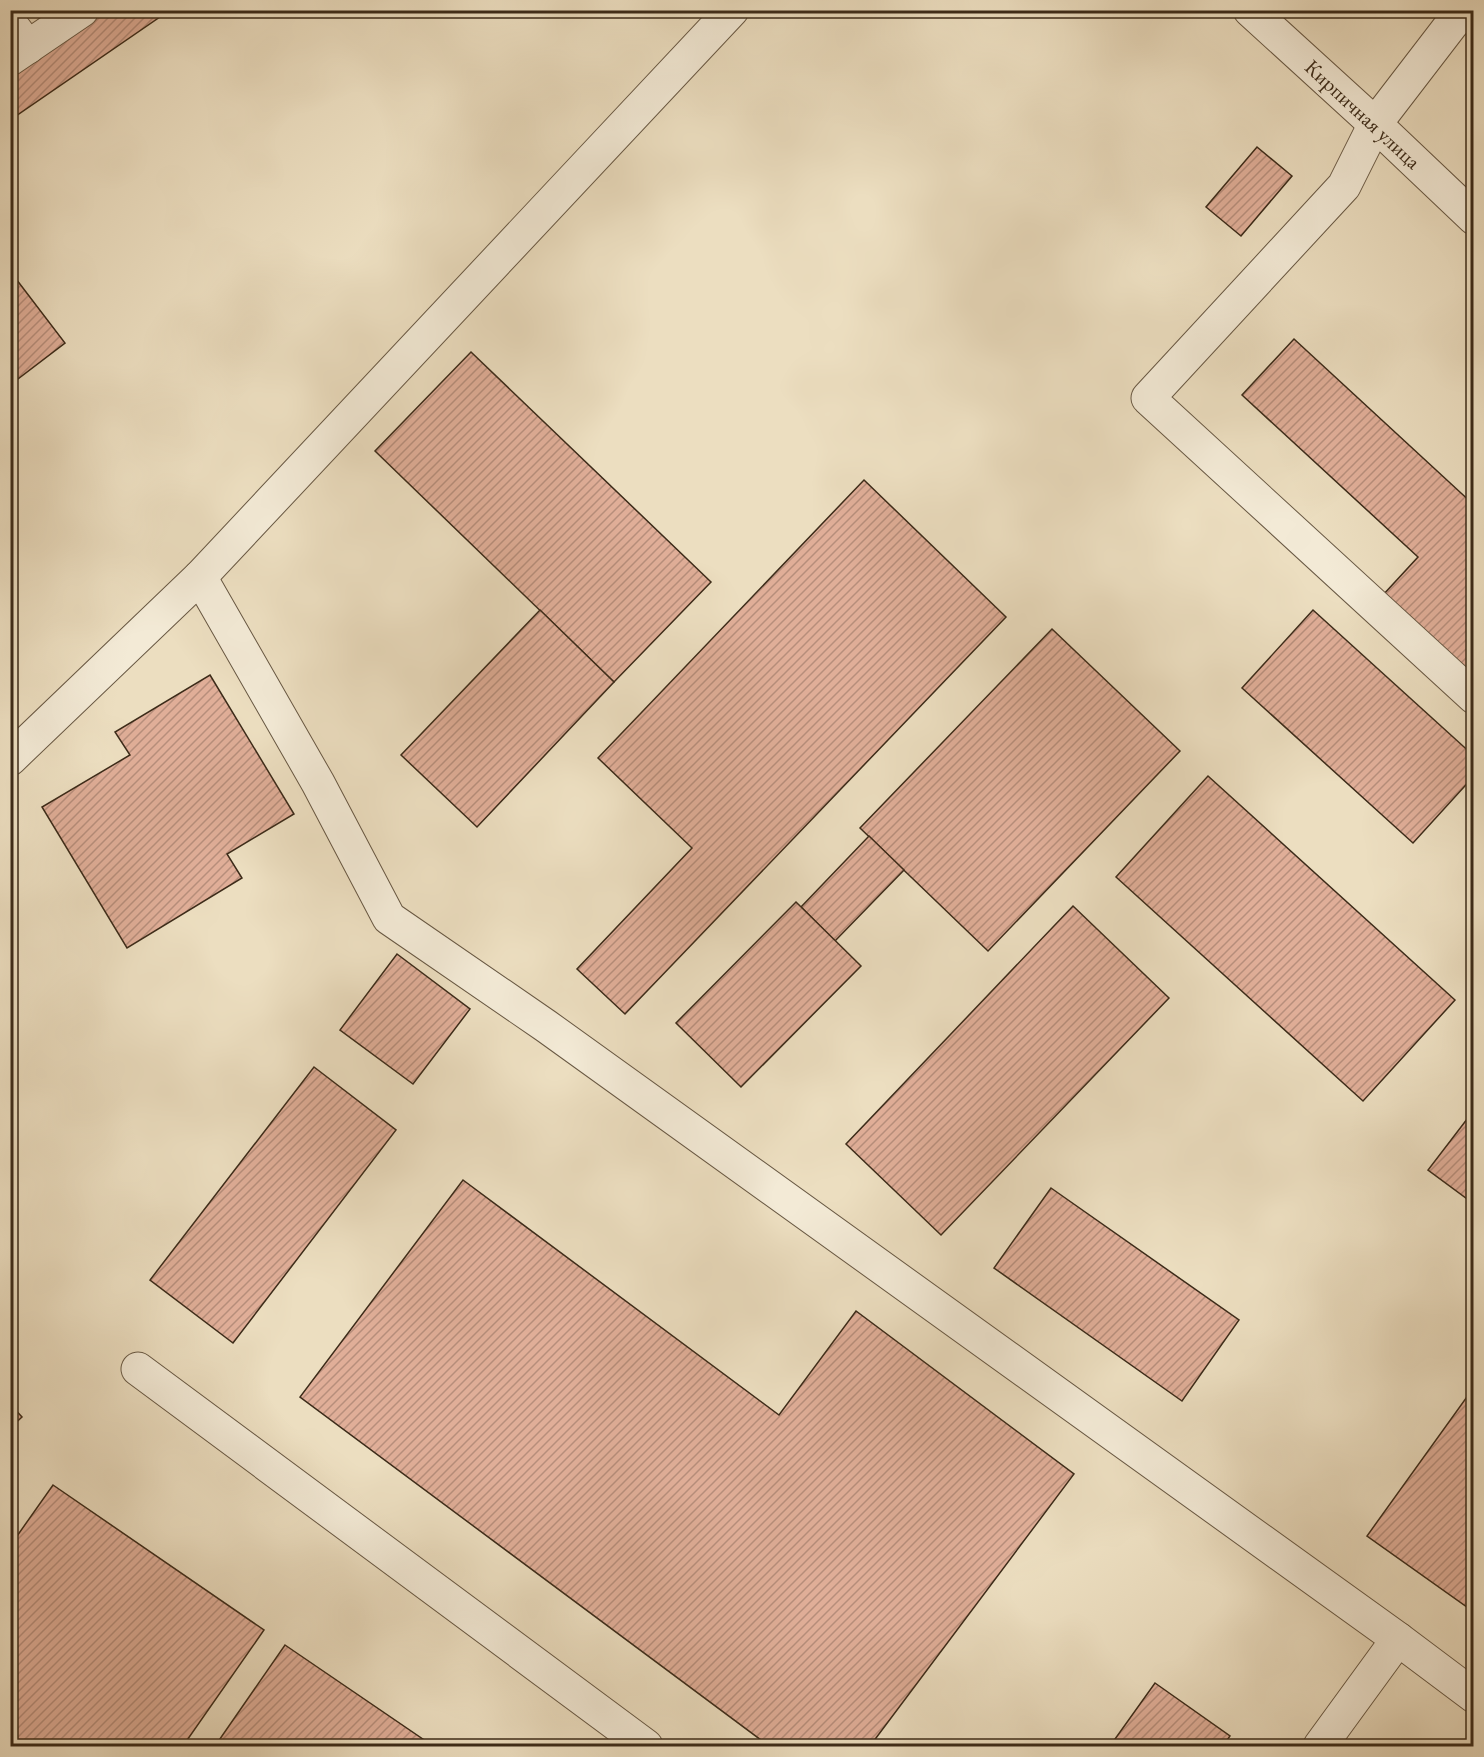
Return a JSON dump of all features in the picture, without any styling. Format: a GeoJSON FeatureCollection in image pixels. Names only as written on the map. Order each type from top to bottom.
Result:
{"type":"FeatureCollection","features":[{"type":"Feature","properties":{"kind":"street"},"geometry":{"type":"LineString","coordinates":[[16,43],[82,10]]}},
{"type":"Feature","properties":{"kind":"street"},"geometry":{"type":"LineString","coordinates":[[10,759],[200,577],[732,10]]}},
{"type":"Feature","properties":{"kind":"street","name":"Кирпичная улица"},"geometry":{"type":"LineString","coordinates":[[1250,10],[1375,124],[1473,218]]}},
{"type":"Feature","properties":{"kind":"street"},"geometry":{"type":"LineString","coordinates":[[1464,10],[1375,124],[1344,186],[1148,398],[1473,697]]}},
{"type":"Feature","properties":{"kind":"street"},"geometry":{"type":"LineString","coordinates":[[200,577],[318,783],[390,918],[546,1026],[1398,1639],[1473,1696]]}},
{"type":"Feature","properties":{"kind":"street"},"geometry":{"type":"LineString","coordinates":[[138,1369],[646,1746]]}},
{"type":"Feature","properties":{"kind":"street"},"geometry":{"type":"LineString","coordinates":[[1320,1746],[1398,1639]]}},
{"type":"Feature","properties":{"kind":"building"},"geometry":{"type":"Polygon","coordinates":[[[34,10],[50,10],[39,18],[34,10]]]}},
{"type":"Feature","properties":{"kind":"building"},"geometry":{"type":"Polygon","coordinates":[[[107,10],[170,10],[10,120],[10,77],[107,10]]]}},
{"type":"Feature","properties":{"kind":"building"},"geometry":{"type":"Polygon","coordinates":[[[1257,147],[1292,176],[1241,236],[1206,207],[1257,147]]]}},
{"type":"Feature","properties":{"kind":"building"},"geometry":{"type":"Polygon","coordinates":[[[10,271],[65,343],[10,385],[10,271]]]}},
{"type":"Feature","properties":{"kind":"building"},"geometry":{"type":"Polygon","coordinates":[[[1294,339],[1474,505],[1474,678],[1383,595],[1418,557],[1242,395],[1294,339]]]}},
{"type":"Feature","properties":{"kind":"building"},"geometry":{"type":"Polygon","coordinates":[[[471,352],[711,582],[614,682],[375,451],[471,352]]]}},
{"type":"Feature","properties":{"kind":"building"},"geometry":{"type":"Polygon","coordinates":[[[864,480],[1006,617],[625,1014],[577,969],[692,848],[598,758],[864,480]]]}},
{"type":"Feature","properties":{"kind":"building"},"geometry":{"type":"Polygon","coordinates":[[[540,610],[614,682],[477,827],[401,755],[540,610]]]}},
{"type":"Feature","properties":{"kind":"building"},"geometry":{"type":"Polygon","coordinates":[[[1313,610],[1474,756],[1474,776],[1413,843],[1242,688],[1313,610]]]}},
{"type":"Feature","properties":{"kind":"building"},"geometry":{"type":"Polygon","coordinates":[[[1052,629],[1180,751],[988,951],[860,828],[1052,629]]]}},
{"type":"Feature","properties":{"kind":"building"},"geometry":{"type":"Polygon","coordinates":[[[210,675],[294,814],[227,854],[242,878],[127,948],[42,807],[130,755],[115,732],[210,675]]]}},
{"type":"Feature","properties":{"kind":"building"},"geometry":{"type":"Polygon","coordinates":[[[1208,776],[1455,1000],[1363,1101],[1116,877],[1208,776]]]}},
{"type":"Feature","properties":{"kind":"building"},"geometry":{"type":"Polygon","coordinates":[[[869,836],[904,870],[835,941],[801,907],[869,836]]]}},
{"type":"Feature","properties":{"kind":"building"},"geometry":{"type":"Polygon","coordinates":[[[796,902],[861,966],[741,1087],[676,1023],[796,902]]]}},
{"type":"Feature","properties":{"kind":"building"},"geometry":{"type":"Polygon","coordinates":[[[1073,906],[1169,998],[941,1235],[846,1144],[1073,906]]]}},
{"type":"Feature","properties":{"kind":"building"},"geometry":{"type":"Polygon","coordinates":[[[397,954],[470,1009],[413,1084],[340,1030],[397,954]]]}},
{"type":"Feature","properties":{"kind":"building"},"geometry":{"type":"Polygon","coordinates":[[[314,1067],[396,1130],[233,1343],[150,1280],[314,1067]]]}},
{"type":"Feature","properties":{"kind":"building"},"geometry":{"type":"Polygon","coordinates":[[[1474,1110],[1474,1204],[1428,1170],[1474,1110]]]}},
{"type":"Feature","properties":{"kind":"building"},"geometry":{"type":"Polygon","coordinates":[[[463,1180],[779,1415],[856,1311],[1074,1474],[870,1746],[769,1746],[300,1397],[463,1180]]]}},
{"type":"Feature","properties":{"kind":"building"},"geometry":{"type":"Polygon","coordinates":[[[1051,1188],[1239,1320],[1182,1401],[994,1268],[1051,1188]]]}},
{"type":"Feature","properties":{"kind":"building"},"geometry":{"type":"Polygon","coordinates":[[[1474,1387],[1474,1612],[1367,1536],[1474,1387]]]}},
{"type":"Feature","properties":{"kind":"building"},"geometry":{"type":"Polygon","coordinates":[[[10,1404],[22,1417],[10,1428],[10,1404]]]}},
{"type":"Feature","properties":{"kind":"building"},"geometry":{"type":"Polygon","coordinates":[[[53,1485],[264,1630],[183,1746],[10,1746],[10,1546],[53,1485]]]}},
{"type":"Feature","properties":{"kind":"building"},"geometry":{"type":"Polygon","coordinates":[[[285,1645],[433,1746],[215,1746],[285,1645]]]}},
{"type":"Feature","properties":{"kind":"building"},"geometry":{"type":"Polygon","coordinates":[[[1155,1683],[1230,1736],[1223,1746],[1110,1746],[1155,1683]]]}}]}
